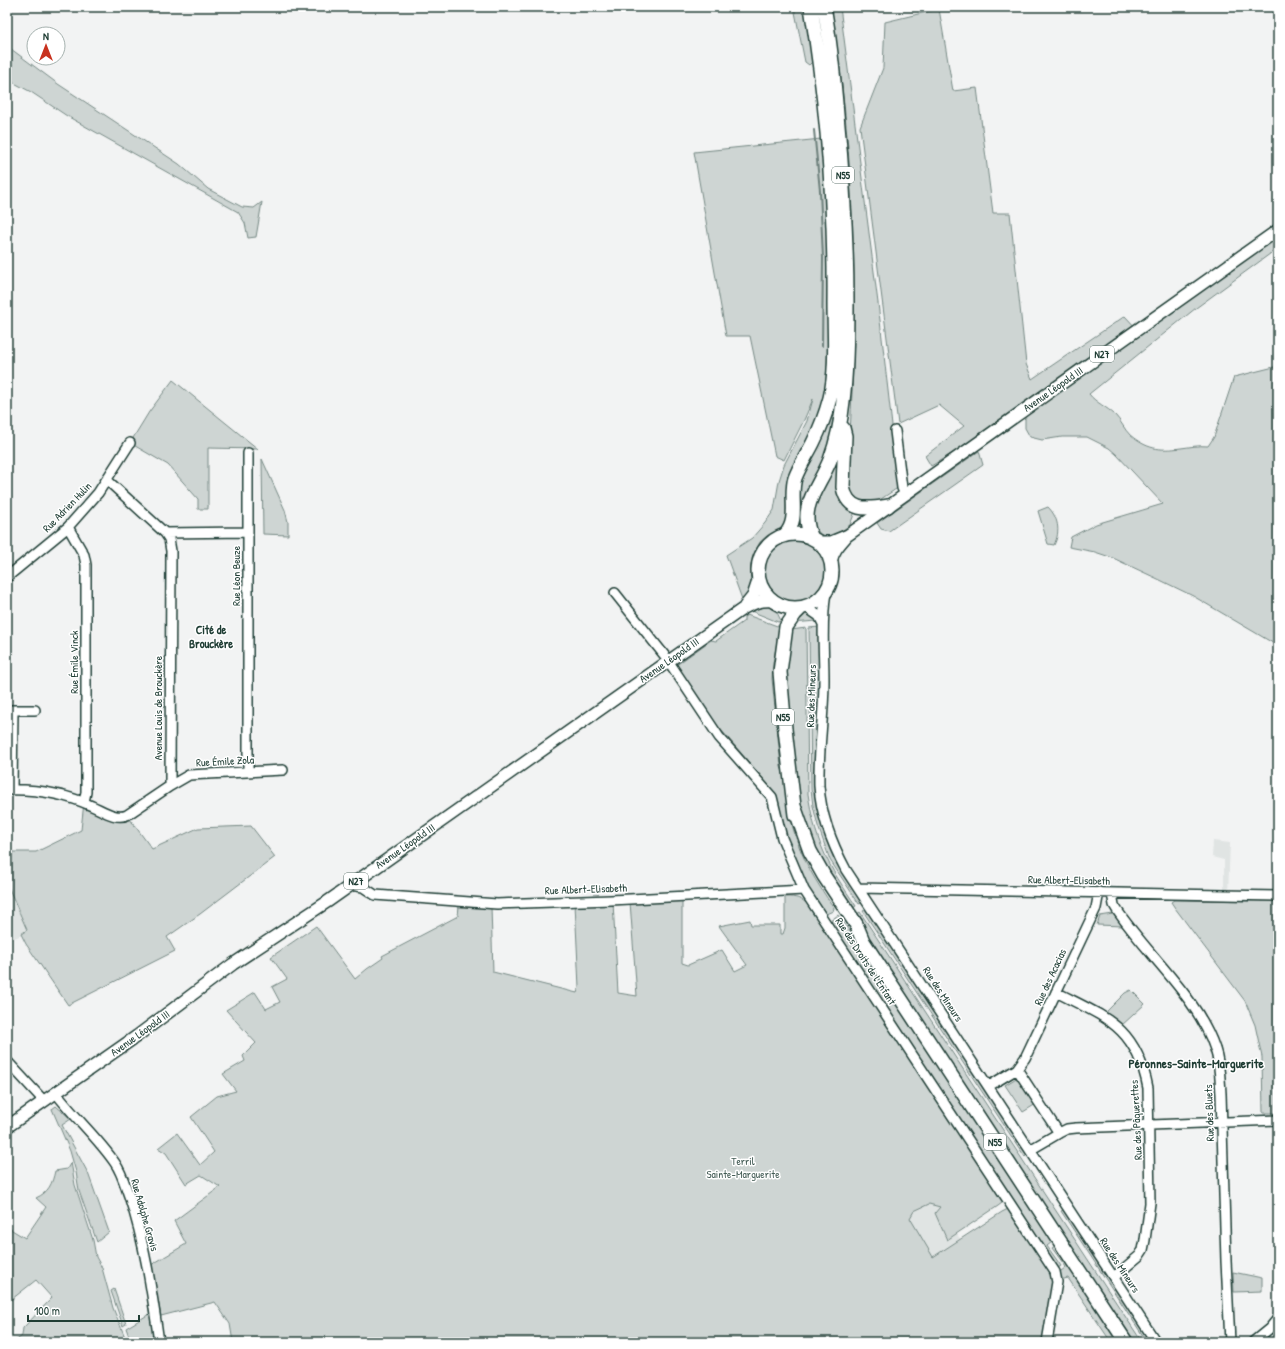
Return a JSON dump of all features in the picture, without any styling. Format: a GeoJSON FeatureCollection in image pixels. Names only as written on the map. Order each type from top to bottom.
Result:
{"type":"FeatureCollection","features":[{"type":"Feature","properties":{"kind":"highway","name":"N55"},"geometry":{"type":"LineString","coordinates":[[785,536],[792,527],[794,480],[802,462],[813,444],[826,410],[830,396],[834,365],[833,208],[823,92],[812,7]]}},
{"type":"Feature","properties":{"kind":"highway","name":"N55"},"geometry":{"type":"LineString","coordinates":[[816,540],[809,531],[807,509],[811,496],[829,461],[841,421],[845,388],[846,344],[847,269],[845,209],[835,90],[824,7]]}},
{"type":"Feature","properties":{"kind":"highway"},"geometry":{"type":"LineString","coordinates":[[841,421],[844,436],[843,487],[847,497],[853,505],[865,509],[888,506]]}},
{"type":"Feature","properties":{"kind":"highway","name":"N27"},"geometry":{"type":"LineString","coordinates":[[759,578],[758,567],[761,556],[767,547],[775,540],[794,534],[804,535],[816,540]]}},
{"type":"Feature","properties":{"kind":"highway"},"geometry":{"type":"LineString","coordinates":[[816,540],[824,548],[831,562]]}},
{"type":"Feature","properties":{"kind":"highway","name":"N27"},"geometry":{"type":"LineString","coordinates":[[826,592],[832,578],[831,562]]}},
{"type":"Feature","properties":{"kind":"highway"},"geometry":{"type":"LineString","coordinates":[[759,578],[765,592],[775,602]]}},
{"type":"Feature","properties":{"kind":"highway"},"geometry":{"type":"LineString","coordinates":[[804,607],[817,601],[826,592]]}},
{"type":"Feature","properties":{"kind":"highway","name":"N55"},"geometry":{"type":"LineString","coordinates":[[775,602],[781,610],[786,627],[780,672],[794,806],[810,851],[824,876],[854,920],[863,941],[1126,1342]]}},
{"type":"Feature","properties":{"kind":"highway","name":"N27"},"geometry":{"type":"LineString","coordinates":[[775,602],[791,608],[804,607]]}},
{"type":"Feature","properties":{"kind":"highway","name":"N55"},"geometry":{"type":"LineString","coordinates":[[786,627],[795,614],[804,607]]}},
{"type":"Feature","properties":{"kind":"main road","name":"Avenue Léopold III"},"geometry":{"type":"LineString","coordinates":[[816,540],[831,542],[848,535],[1278,230]]}},
{"type":"Feature","properties":{"kind":"main road","name":"Avenue Léopold III"},"geometry":{"type":"LineString","coordinates":[[831,562],[837,548],[848,535]]}},
{"type":"Feature","properties":{"kind":"main road","name":"Avenue Léopold III"},"geometry":{"type":"LineString","coordinates":[[744,608],[753,596],[759,578]]}},
{"type":"Feature","properties":{"kind":"main road","name":"Avenue Léopold III"},"geometry":{"type":"LineString","coordinates":[[7,1127],[137,1036],[233,964],[351,885],[744,608],[757,601],[763,600],[775,602]]}},
{"type":"Feature","properties":{"kind":"street"},"geometry":{"type":"LineString","coordinates":[[895,431],[902,488],[905,495]]}},
{"type":"Feature","properties":{"kind":"street","name":"Rue Adrien Hulin"},"geometry":{"type":"LineString","coordinates":[[7,577],[68,527],[108,480],[130,443]]}},
{"type":"Feature","properties":{"kind":"street","name":"Rue Léon Beuze"},"geometry":{"type":"LineString","coordinates":[[248,453],[248,772]]}},
{"type":"Feature","properties":{"kind":"street","name":"Avenue Louis de Brouckère"},"geometry":{"type":"LineString","coordinates":[[108,480],[165,533],[169,539],[171,551],[170,786]]}},
{"type":"Feature","properties":{"kind":"street","name":"Rue Émile Vinck"},"geometry":{"type":"LineString","coordinates":[[68,527],[84,555],[86,565],[86,792],[84,802]]}},
{"type":"Feature","properties":{"kind":"street"},"geometry":{"type":"LineString","coordinates":[[165,533],[248,532]]}},
{"type":"Feature","properties":{"kind":"street","name":"Rue des Mineurs"},"geometry":{"type":"LineString","coordinates":[[826,592],[823,624],[824,681],[819,786],[827,828],[835,850],[846,870],[1156,1342]]}},
{"type":"Feature","properties":{"kind":"street","name":"Rue des Droits de l'Enfant"},"geometry":{"type":"LineString","coordinates":[[616,594],[647,632],[719,736],[772,797],[782,838],[804,890],[1055,1272],[1057,1282],[1048,1342]]}},
{"type":"Feature","properties":{"kind":"street"},"geometry":{"type":"LineString","coordinates":[[804,607],[818,616],[823,624]]}},
{"type":"Feature","properties":{"kind":"street"},"geometry":{"type":"LineString","coordinates":[[35,710],[10,710],[10,790],[53,794],[84,802],[116,816],[123,817],[170,786]]}},
{"type":"Feature","properties":{"kind":"street","name":"Rue Émile Zola"},"geometry":{"type":"LineString","coordinates":[[170,786],[193,774],[283,770]]}},
{"type":"Feature","properties":{"kind":"street"},"geometry":{"type":"LineString","coordinates":[[369,872],[367,882],[370,892]]}},
{"type":"Feature","properties":{"kind":"street","name":"Rue Albert-Elisabeth"},"geometry":{"type":"LineString","coordinates":[[351,885],[358,885],[375,895],[497,904],[804,890]]}},
{"type":"Feature","properties":{"kind":"street","name":"Rue Albert-Elisabeth"},"geometry":{"type":"LineString","coordinates":[[859,888],[1278,896]]}},
{"type":"Feature","properties":{"kind":"street","name":"Rue des Acacias"},"geometry":{"type":"LineString","coordinates":[[1017,1069],[1025,1058],[1096,908],[1099,892]]}},
{"type":"Feature","properties":{"kind":"street","name":"Rue des Bluets"},"geometry":{"type":"LineString","coordinates":[[1112,893],[1114,905],[1118,913],[1190,1001],[1210,1036],[1218,1064],[1222,1122],[1230,1342]]}},
{"type":"Feature","properties":{"kind":"street","name":"Rue des Pâquerettes"},"geometry":{"type":"LineString","coordinates":[[1056,992],[1118,1026],[1140,1056],[1146,1074],[1150,1126],[1150,1202],[1144,1246],[1140,1256],[1114,1277]]}},
{"type":"Feature","properties":{"kind":"street"},"geometry":{"type":"LineString","coordinates":[[7,1061],[44,1101]]}},
{"type":"Feature","properties":{"kind":"street"},"geometry":{"type":"LineString","coordinates":[[989,1086],[1017,1069],[1059,1133]]}},
{"type":"Feature","properties":{"kind":"street","name":"Rue Adolphe Gravis"},"geometry":{"type":"LineString","coordinates":[[56,1093],[108,1154],[121,1173],[134,1211],[139,1232],[154,1305],[159,1342]]}},
{"type":"Feature","properties":{"kind":"street"},"geometry":{"type":"LineString","coordinates":[[1030,1150],[1059,1133],[1068,1129],[1076,1128],[1278,1120]]}},
{"type":"Feature","properties":{"kind":"street"},"geometry":{"type":"LineString","coordinates":[[1253,1342],[1269,1329],[1278,1318]]}},
{"type":"Feature","properties":{"kind":"shaded area"},"geometry":{"type":"Polygon","coordinates":[[[1213,841],[1230,843],[1228,895],[1224,895],[1224,860],[1212,857],[1213,841]]]}},
{"type":"Feature","properties":{"kind":"shaded area"},"geometry":{"type":"Polygon","coordinates":[[[7,884],[27,931],[21,934],[22,935],[7,941],[7,884]]]}},
{"type":"Feature","properties":{"kind":"shaded area"},"geometry":{"type":"Polygon","coordinates":[[[934,1196],[962,1242],[932,1261],[904,1214],[934,1196]]]}},
{"type":"Feature","properties":{"kind":"green space"},"geometry":{"type":"Polygon","coordinates":[[[794,7],[805,7],[813,61],[809,65],[805,62],[794,7]]]}},
{"type":"Feature","properties":{"kind":"green space"},"geometry":{"type":"Polygon","coordinates":[[[831,7],[840,7],[878,303],[899,487],[875,503],[864,504],[853,499],[847,486],[854,308],[852,213],[845,110],[831,7]]]}},
{"type":"Feature","properties":{"kind":"green space"},"geometry":{"type":"Polygon","coordinates":[[[939,9],[953,91],[977,88],[993,213],[1010,213],[1026,364],[1032,379],[1125,316],[1137,329],[1278,230],[1278,248],[1196,308],[1089,394],[1115,415],[1130,435],[1148,446],[1160,449],[1173,449],[1208,446],[1214,437],[1234,377],[1278,366],[1278,646],[1193,596],[1158,579],[1113,558],[1095,552],[1069,547],[1071,537],[1096,524],[1163,504],[1109,448],[1087,437],[1062,437],[1042,440],[1030,437],[1025,428],[1025,410],[931,466],[925,456],[964,426],[939,405],[898,424],[860,127],[883,68],[885,22],[939,9]]]}},
{"type":"Feature","properties":{"kind":"green space"},"geometry":{"type":"Polygon","coordinates":[[[7,46],[26,60],[26,66],[34,66],[58,84],[179,164],[208,189],[242,207],[254,208],[262,202],[256,237],[248,238],[245,223],[238,212],[67,116],[31,92],[7,79],[7,46]]]}},
{"type":"Feature","properties":{"kind":"green space"},"geometry":{"type":"Polygon","coordinates":[[[821,139],[827,210],[828,345],[826,382],[822,404],[814,426],[792,466],[786,495],[786,520],[784,527],[768,535],[760,542],[755,552],[751,568],[751,587],[743,602],[726,555],[752,538],[774,510],[779,481],[784,465],[807,421],[813,399],[784,460],[775,456],[750,336],[726,336],[694,152],[821,139]]]}},
{"type":"Feature","properties":{"kind":"green space"},"geometry":{"type":"Polygon","coordinates":[[[843,332],[836,430],[803,512],[798,512],[798,488],[843,332]]]}},
{"type":"Feature","properties":{"kind":"green space"},"geometry":{"type":"Polygon","coordinates":[[[173,380],[258,449],[208,448],[208,509],[198,509],[198,499],[168,465],[130,443],[149,412],[173,380]]]}},
{"type":"Feature","properties":{"kind":"green space"},"geometry":{"type":"Polygon","coordinates":[[[842,436],[841,473],[856,509],[850,525],[833,537],[829,537],[820,534],[815,527],[813,506],[842,436]]]}},
{"type":"Feature","properties":{"kind":"green space"},"geometry":{"type":"Polygon","coordinates":[[[979,451],[983,465],[889,531],[881,529],[877,523],[979,451]]]}},
{"type":"Feature","properties":{"kind":"green space"},"geometry":{"type":"Polygon","coordinates":[[[262,459],[285,510],[288,522],[288,535],[263,534],[262,459]]]}},
{"type":"Feature","properties":{"kind":"green space"},"geometry":{"type":"Polygon","coordinates":[[[1048,507],[1054,515],[1058,529],[1054,545],[1048,544],[1038,511],[1048,507]]]}},
{"type":"Feature","properties":{"kind":"green space"},"geometry":{"type":"Polygon","coordinates":[[[789,541],[801,541],[812,546],[820,554],[825,565],[823,583],[812,596],[801,601],[789,601],[778,596],[770,588],[765,577],[765,565],[770,554],[778,546],[789,541]]]}},
{"type":"Feature","properties":{"kind":"green space"},"geometry":{"type":"Polygon","coordinates":[[[769,605],[776,610],[781,621],[778,622],[749,609],[769,605]]]}},
{"type":"Feature","properties":{"kind":"green space"},"geometry":{"type":"Polygon","coordinates":[[[801,613],[810,614],[817,621],[792,623],[801,613]]]}},
{"type":"Feature","properties":{"kind":"green space"},"geometry":{"type":"Polygon","coordinates":[[[747,615],[780,627],[773,663],[772,679],[781,767],[786,782],[791,820],[800,850],[815,879],[834,908],[833,911],[826,914],[794,862],[787,843],[775,796],[767,783],[704,710],[675,666],[711,640],[716,641],[744,621],[744,617],[747,615]]]}},
{"type":"Feature","properties":{"kind":"green space"},"geometry":{"type":"Polygon","coordinates":[[[819,627],[825,833],[839,864],[863,902],[859,904],[830,860],[818,826],[813,806],[811,789],[809,628],[819,627]]]}},
{"type":"Feature","properties":{"kind":"green space"},"geometry":{"type":"Polygon","coordinates":[[[806,628],[808,794],[810,808],[826,857],[842,886],[856,906],[850,910],[822,865],[800,814],[785,690],[791,630],[806,628]]]}},
{"type":"Feature","properties":{"kind":"green space"},"geometry":{"type":"Polygon","coordinates":[[[84,802],[127,815],[152,849],[198,828],[251,826],[275,857],[167,937],[175,951],[68,1005],[26,944],[21,934],[27,930],[7,884],[7,852],[36,852],[81,830],[84,802]]]}},
{"type":"Feature","properties":{"kind":"green space","name":"Terril Sainte-Marguerite"},"geometry":{"type":"Polygon","coordinates":[[[785,897],[793,897],[804,901],[811,908],[821,925],[824,924],[1003,1199],[1002,1203],[998,1206],[947,1240],[935,1213],[940,1207],[929,1204],[914,1211],[910,1218],[933,1257],[1008,1209],[1016,1216],[1054,1280],[1046,1342],[233,1342],[230,1324],[215,1302],[161,1316],[151,1265],[186,1244],[174,1221],[220,1187],[201,1175],[186,1184],[166,1153],[158,1148],[177,1133],[200,1165],[214,1152],[191,1117],[217,1096],[236,1091],[223,1074],[245,1061],[243,1056],[256,1043],[226,1010],[255,992],[266,1009],[280,1002],[272,987],[287,979],[271,957],[316,926],[355,979],[383,958],[382,956],[458,916],[459,906],[491,907],[493,972],[577,993],[579,987],[575,904],[613,902],[618,993],[637,996],[630,902],[682,900],[682,963],[688,965],[722,950],[735,971],[747,965],[719,926],[750,920],[751,925],[780,925],[780,934],[783,934],[785,928],[785,897]]]}},
{"type":"Feature","properties":{"kind":"green space"},"geometry":{"type":"Polygon","coordinates":[[[1174,900],[1278,901],[1278,1113],[1263,1113],[1262,1057],[1255,1025],[1245,1001],[1175,908],[1171,902],[1174,900]]]}},
{"type":"Feature","properties":{"kind":"green space"},"geometry":{"type":"Polygon","coordinates":[[[868,908],[1028,1154],[1025,1157],[863,911],[868,908]]]}},
{"type":"Feature","properties":{"kind":"green space"},"geometry":{"type":"Polygon","coordinates":[[[860,912],[1142,1342],[1131,1342],[1072,1251],[1069,1243],[854,916],[860,912]]]}},
{"type":"Feature","properties":{"kind":"green space"},"geometry":{"type":"Polygon","coordinates":[[[1113,914],[1123,926],[1097,925],[1100,916],[1113,914]]]}},
{"type":"Feature","properties":{"kind":"green space"},"geometry":{"type":"Polygon","coordinates":[[[838,915],[867,955],[1046,1227],[1052,1242],[1047,1246],[1061,1266],[1058,1268],[830,921],[838,915]]]}},
{"type":"Feature","properties":{"kind":"green space"},"geometry":{"type":"Polygon","coordinates":[[[1131,990],[1145,1004],[1121,1026],[1107,1015],[1107,1011],[1125,993],[1131,990]]]}},
{"type":"Feature","properties":{"kind":"green space"},"geometry":{"type":"Polygon","coordinates":[[[1018,1077],[1036,1104],[1023,1112],[1005,1085],[1018,1077]]]}},
{"type":"Feature","properties":{"kind":"green space"},"geometry":{"type":"Polygon","coordinates":[[[56,1106],[71,1119],[62,1125],[88,1173],[109,1232],[97,1242],[79,1191],[76,1172],[70,1151],[52,1109],[56,1106]]]}},
{"type":"Feature","properties":{"kind":"green space"},"geometry":{"type":"Polygon","coordinates":[[[71,1162],[75,1185],[93,1240],[96,1257],[102,1268],[113,1308],[127,1342],[14,1342],[22,1336],[23,1328],[52,1298],[36,1280],[7,1303],[7,1227],[25,1238],[46,1207],[36,1198],[47,1190],[53,1180],[55,1171],[67,1169],[71,1162]]]}},
{"type":"Feature","properties":{"kind":"green space"},"geometry":{"type":"Polygon","coordinates":[[[1065,1209],[1152,1342],[1147,1342],[1061,1211],[1065,1209]]]}},
{"type":"Feature","properties":{"kind":"green space"},"geometry":{"type":"Polygon","coordinates":[[[1055,1246],[1122,1342],[1111,1342],[1068,1278],[1060,1280],[1060,1272],[1066,1267],[1052,1248],[1055,1246]]]}},
{"type":"Feature","properties":{"kind":"green space"},"geometry":{"type":"Polygon","coordinates":[[[1233,1272],[1262,1278],[1262,1291],[1234,1292],[1233,1272]]]}},
{"type":"Feature","properties":{"kind":"green space"},"geometry":{"type":"Polygon","coordinates":[[[114,1289],[126,1324],[123,1326],[111,1291],[114,1289]]]}},
{"type":"Feature","properties":{"kind":"green space"},"geometry":{"type":"Polygon","coordinates":[[[151,1313],[155,1342],[131,1342],[126,1328],[151,1313]]]}},
{"type":"Feature","properties":{"kind":"waterway"},"geometry":{"type":"LineString","coordinates":[[814,130],[820,191],[823,258],[822,346]]}},
{"type":"Feature","properties":{"kind":"district","name":"Cité de Brouckère"},"geometry":{"type":"Point","coordinates":[211,636]}},
{"type":"Feature","properties":{"kind":"district","name":"Péronnes-Sainte-Marguerite"},"geometry":{"type":"Point","coordinates":[1196,1063]}}]}
